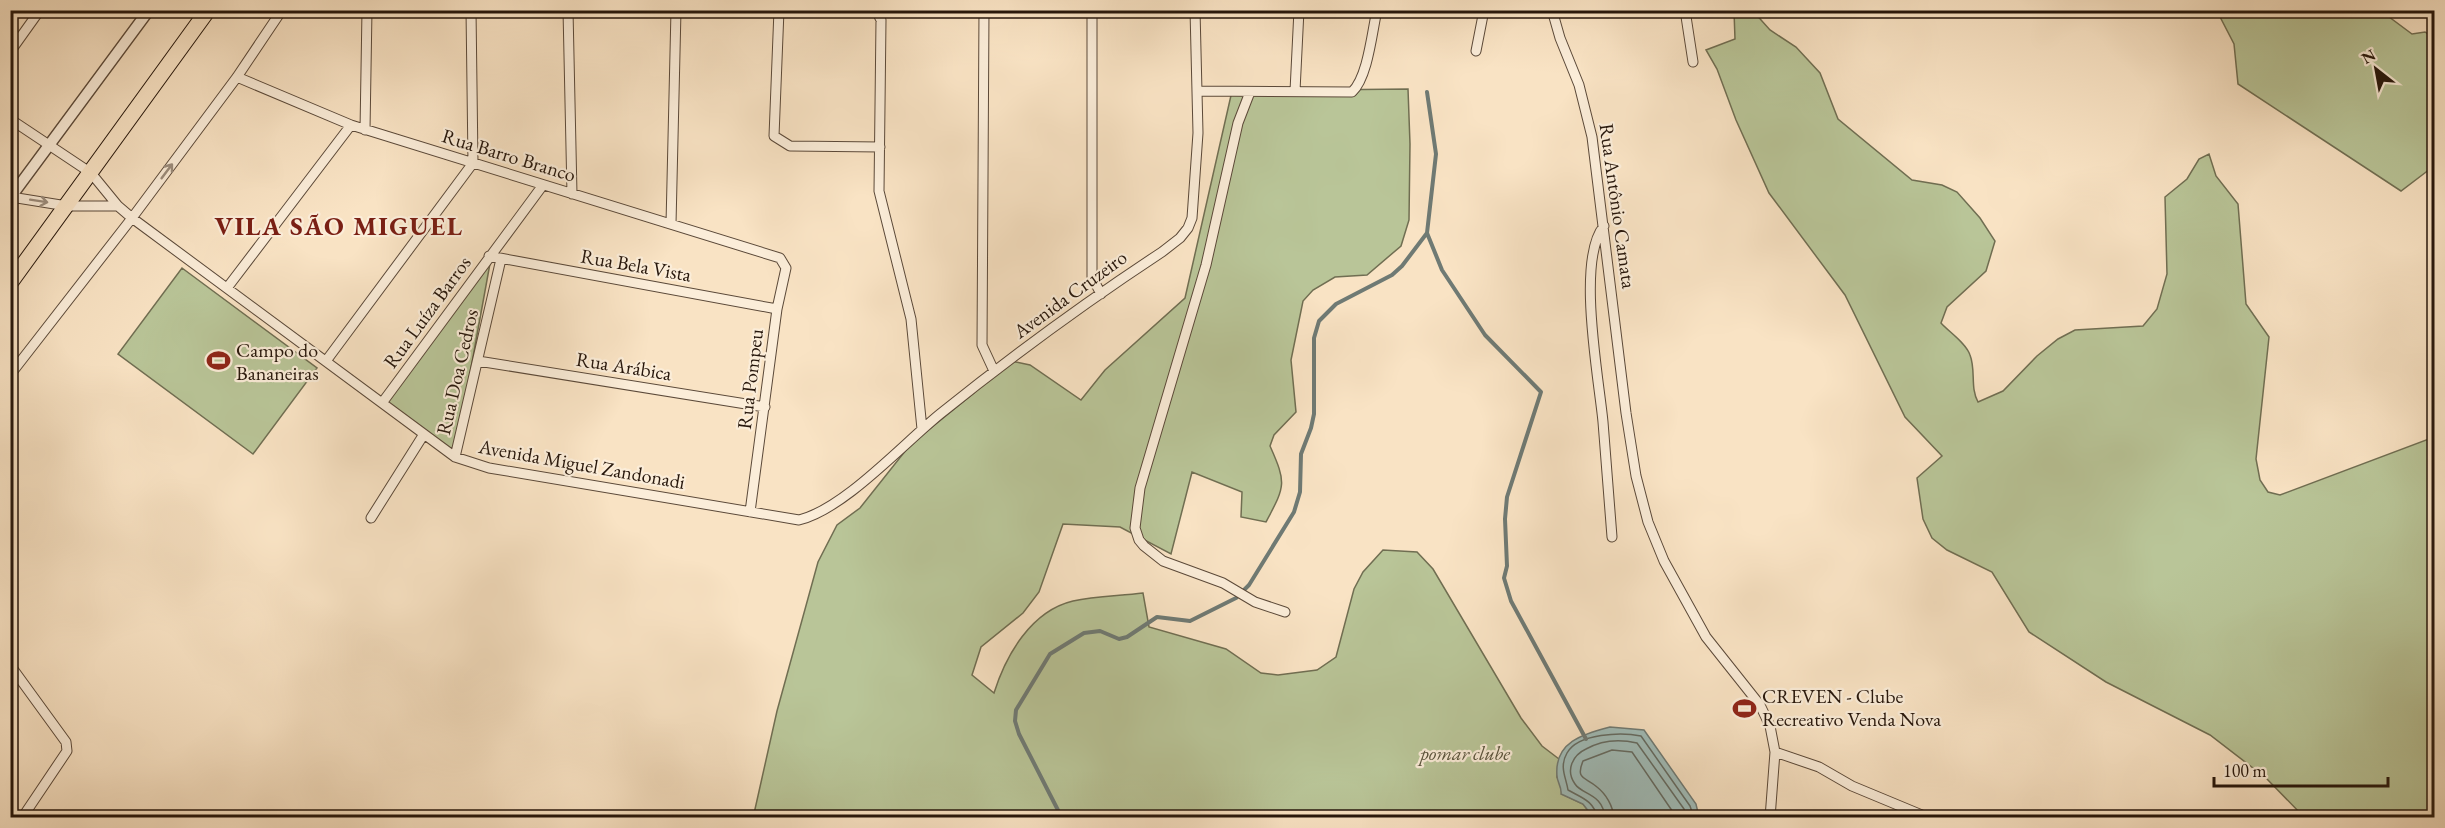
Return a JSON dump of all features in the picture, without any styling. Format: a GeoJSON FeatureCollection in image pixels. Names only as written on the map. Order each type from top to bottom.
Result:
{"type":"FeatureCollection","features":[{"type":"Feature","properties":{"kind":"highway"},"geometry":{"type":"LineString","coordinates":[[10,283],[208,10]]}},
{"type":"Feature","properties":{"kind":"street"},"geometry":{"type":"LineString","coordinates":[[10,52],[40,10]]}},
{"type":"Feature","properties":{"kind":"street"},"geometry":{"type":"LineString","coordinates":[[118,206],[68,206],[11,197],[149,10]]}},
{"type":"Feature","properties":{"kind":"street"},"geometry":{"type":"LineString","coordinates":[[10,375],[132,218],[237,77],[282,10]]}},
{"type":"Feature","properties":{"kind":"street"},"geometry":{"type":"LineString","coordinates":[[365,130],[368,10]]}},
{"type":"Feature","properties":{"kind":"street"},"geometry":{"type":"LineString","coordinates":[[326,361],[473,163],[471,10]]}},
{"type":"Feature","properties":{"kind":"street"},"geometry":{"type":"LineString","coordinates":[[568,10],[572,194]]}},
{"type":"Feature","properties":{"kind":"street"},"geometry":{"type":"LineString","coordinates":[[671,224],[676,10]]}},
{"type":"Feature","properties":{"kind":"street"},"geometry":{"type":"LineString","coordinates":[[778,10],[774,136],[790,146],[880,147]]}},
{"type":"Feature","properties":{"kind":"street"},"geometry":{"type":"LineString","coordinates":[[876,10],[881,20],[879,191],[911,319],[922,429]]}},
{"type":"Feature","properties":{"kind":"street"},"geometry":{"type":"LineString","coordinates":[[984,10],[982,345],[994,371]]}},
{"type":"Feature","properties":{"kind":"street"},"geometry":{"type":"LineString","coordinates":[[1092,10],[1092,277],[1101,294]]}},
{"type":"Feature","properties":{"kind":"street","name":"Avenida Cruzeiro"},"geometry":{"type":"LineString","coordinates":[[799,520],[815,516],[839,500],[994,371],[1171,245],[1188,228],[1192,218],[1198,133],[1195,10]]}},
{"type":"Feature","properties":{"kind":"street"},"geometry":{"type":"LineString","coordinates":[[1295,91],[1299,10]]}},
{"type":"Feature","properties":{"kind":"street"},"geometry":{"type":"LineString","coordinates":[[1197,92],[1352,92],[1358,87],[1362,74],[1377,10]]}},
{"type":"Feature","properties":{"kind":"street"},"geometry":{"type":"LineString","coordinates":[[1476,51],[1484,10]]}},
{"type":"Feature","properties":{"kind":"street","name":"Rua Antônio Camata"},"geometry":{"type":"LineString","coordinates":[[1552,10],[1586,108],[1592,137],[1626,412],[1636,476],[1648,522],[1664,561],[1706,637],[1760,705],[1770,726],[1775,752],[1770,818]]}},
{"type":"Feature","properties":{"kind":"street"},"geometry":{"type":"LineString","coordinates":[[1685,10],[1693,63]]}},
{"type":"Feature","properties":{"kind":"street","name":"Rua Barro Branco"},"geometry":{"type":"LineString","coordinates":[[237,77],[365,130],[776,256]]}},
{"type":"Feature","properties":{"kind":"street"},"geometry":{"type":"LineString","coordinates":[[1250,92],[1238,123],[1206,265],[1140,488],[1136,528],[1139,540],[1163,561],[1285,612]]}},
{"type":"Feature","properties":{"kind":"street","name":"Avenida Miguel Zandonadi"},"geometry":{"type":"LineString","coordinates":[[10,119],[91,173],[118,206],[132,218],[455,457],[489,468],[799,520]]}},
{"type":"Feature","properties":{"kind":"street"},"geometry":{"type":"LineString","coordinates":[[227,288],[351,125]]}},
{"type":"Feature","properties":{"kind":"street","name":"Rua Luíza Barros"},"geometry":{"type":"LineString","coordinates":[[382,403],[543,185]]}},
{"type":"Feature","properties":{"kind":"street"},"geometry":{"type":"LineString","coordinates":[[1604,226],[1594,243],[1592,256],[1591,322],[1603,425],[1612,537]]}},
{"type":"Feature","properties":{"kind":"street","name":"Rua Bela Vista"},"geometry":{"type":"LineString","coordinates":[[489,256],[777,309]]}},
{"type":"Feature","properties":{"kind":"street","name":"Rua Pompeu"},"geometry":{"type":"LineString","coordinates":[[750,512],[777,309],[786,268],[784,262],[776,256]]}},
{"type":"Feature","properties":{"kind":"street","name":"Rua Doa Cedros"},"geometry":{"type":"LineString","coordinates":[[455,457],[501,259]]}},
{"type":"Feature","properties":{"kind":"street","name":"Rua Arábica"},"geometry":{"type":"LineString","coordinates":[[478,361],[765,407]]}},
{"type":"Feature","properties":{"kind":"street"},"geometry":{"type":"LineString","coordinates":[[371,518],[424,434]]}},
{"type":"Feature","properties":{"kind":"street"},"geometry":{"type":"LineString","coordinates":[[10,665],[66,742],[67,751],[22,818]]}},
{"type":"Feature","properties":{"kind":"street"},"geometry":{"type":"LineString","coordinates":[[1775,752],[1819,767],[1852,786],[1929,818]]}},
{"type":"Feature","properties":{"kind":"green space"},"geometry":{"type":"Polygon","coordinates":[[[1734,11],[1753,11],[1770,30],[1796,47],[1820,73],[1838,119],[1912,180],[1942,185],[1957,192],[1980,218],[1995,241],[1986,271],[1947,307],[1941,323],[1968,351],[1972,361],[1974,391],[1978,402],[2003,391],[2037,356],[2058,339],[2075,330],[2143,326],[2157,309],[2167,274],[2165,197],[2187,179],[2199,159],[2209,154],[2216,176],[2238,204],[2246,304],[2269,337],[2256,459],[2260,480],[2268,492],[2280,495],[2434,437],[2434,817],[2304,817],[2266,778],[2210,735],[2106,682],[2029,632],[1992,572],[1947,550],[1932,538],[1923,519],[1917,478],[1942,456],[1905,417],[1845,295],[1769,193],[1736,120],[1717,69],[1706,50],[1735,39],[1734,11]]]}},
{"type":"Feature","properties":{"kind":"green space"},"geometry":{"type":"Polygon","coordinates":[[[2217,11],[2381,11],[2412,34],[2425,32],[2434,38],[2434,166],[2401,191],[2238,84],[2234,44],[2217,11]]]}},
{"type":"Feature","properties":{"kind":"green space","name":"pomar clube"},"geometry":{"type":"Polygon","coordinates":[[[1408,89],[1409,220],[1401,246],[1367,275],[1335,277],[1313,290],[1303,301],[1291,360],[1296,412],[1274,435],[1270,446],[1279,469],[1282,485],[1266,522],[1241,517],[1242,492],[1192,472],[1171,554],[1120,527],[1063,524],[1039,592],[1023,613],[981,647],[972,675],[994,693],[1006,664],[1022,636],[1045,614],[1073,601],[1143,593],[1149,627],[1226,649],[1261,673],[1278,675],[1317,670],[1336,657],[1354,589],[1363,572],[1383,550],[1417,552],[1433,569],[1521,718],[1542,746],[1559,759],[1557,777],[1562,786],[1562,794],[1583,804],[1593,817],[753,818],[777,711],[818,562],[837,525],[860,508],[910,445],[974,393],[999,368],[1011,361],[1030,365],[1081,400],[1105,370],[1185,298],[1232,91],[1408,89]]]}},
{"type":"Feature","properties":{"kind":"green space"},"geometry":{"type":"Polygon","coordinates":[[[491,258],[455,456],[384,404],[491,258]]]}},
{"type":"Feature","properties":{"kind":"green space","name":"Campo do Bananeiras"},"geometry":{"type":"Polygon","coordinates":[[[182,268],[317,368],[253,454],[118,354],[182,268]]]}},
{"type":"Feature","properties":{"kind":"water"},"geometry":{"type":"Polygon","coordinates":[[[1610,727],[1644,730],[1696,804],[1699,817],[1593,817],[1583,804],[1561,794],[1557,778],[1557,764],[1565,747],[1572,741],[1590,733],[1610,727]]]}},
{"type":"Feature","properties":{"kind":"waterway"},"geometry":{"type":"LineString","coordinates":[[1427,92],[1436,154],[1427,233],[1442,270],[1485,335],[1541,392],[1507,497],[1505,519],[1507,566],[1504,578],[1511,601],[1586,739]]}},
{"type":"Feature","properties":{"kind":"waterway"},"geometry":{"type":"LineString","coordinates":[[1062,818],[1019,734],[1015,721],[1016,710],[1050,654],[1084,633],[1100,631],[1119,639],[1127,637],[1157,617],[1190,621],[1236,598],[1249,585],[1294,512],[1300,492],[1301,454],[1314,414],[1314,338],[1319,321],[1336,304],[1392,275],[1402,266],[1427,233]]}},
{"type":"Feature","properties":{"kind":"place","name":"Campo do Bananeiras"},"geometry":{"type":"Point","coordinates":[218,361]}},
{"type":"Feature","properties":{"kind":"place","name":"CREVEN - Clube Recreativo Venda Nova"},"geometry":{"type":"Point","coordinates":[1744,708]}},
{"type":"Feature","properties":{"kind":"district","name":"VILA SÃO MIGUEL"},"geometry":{"type":"Point","coordinates":[339,226]}}]}
